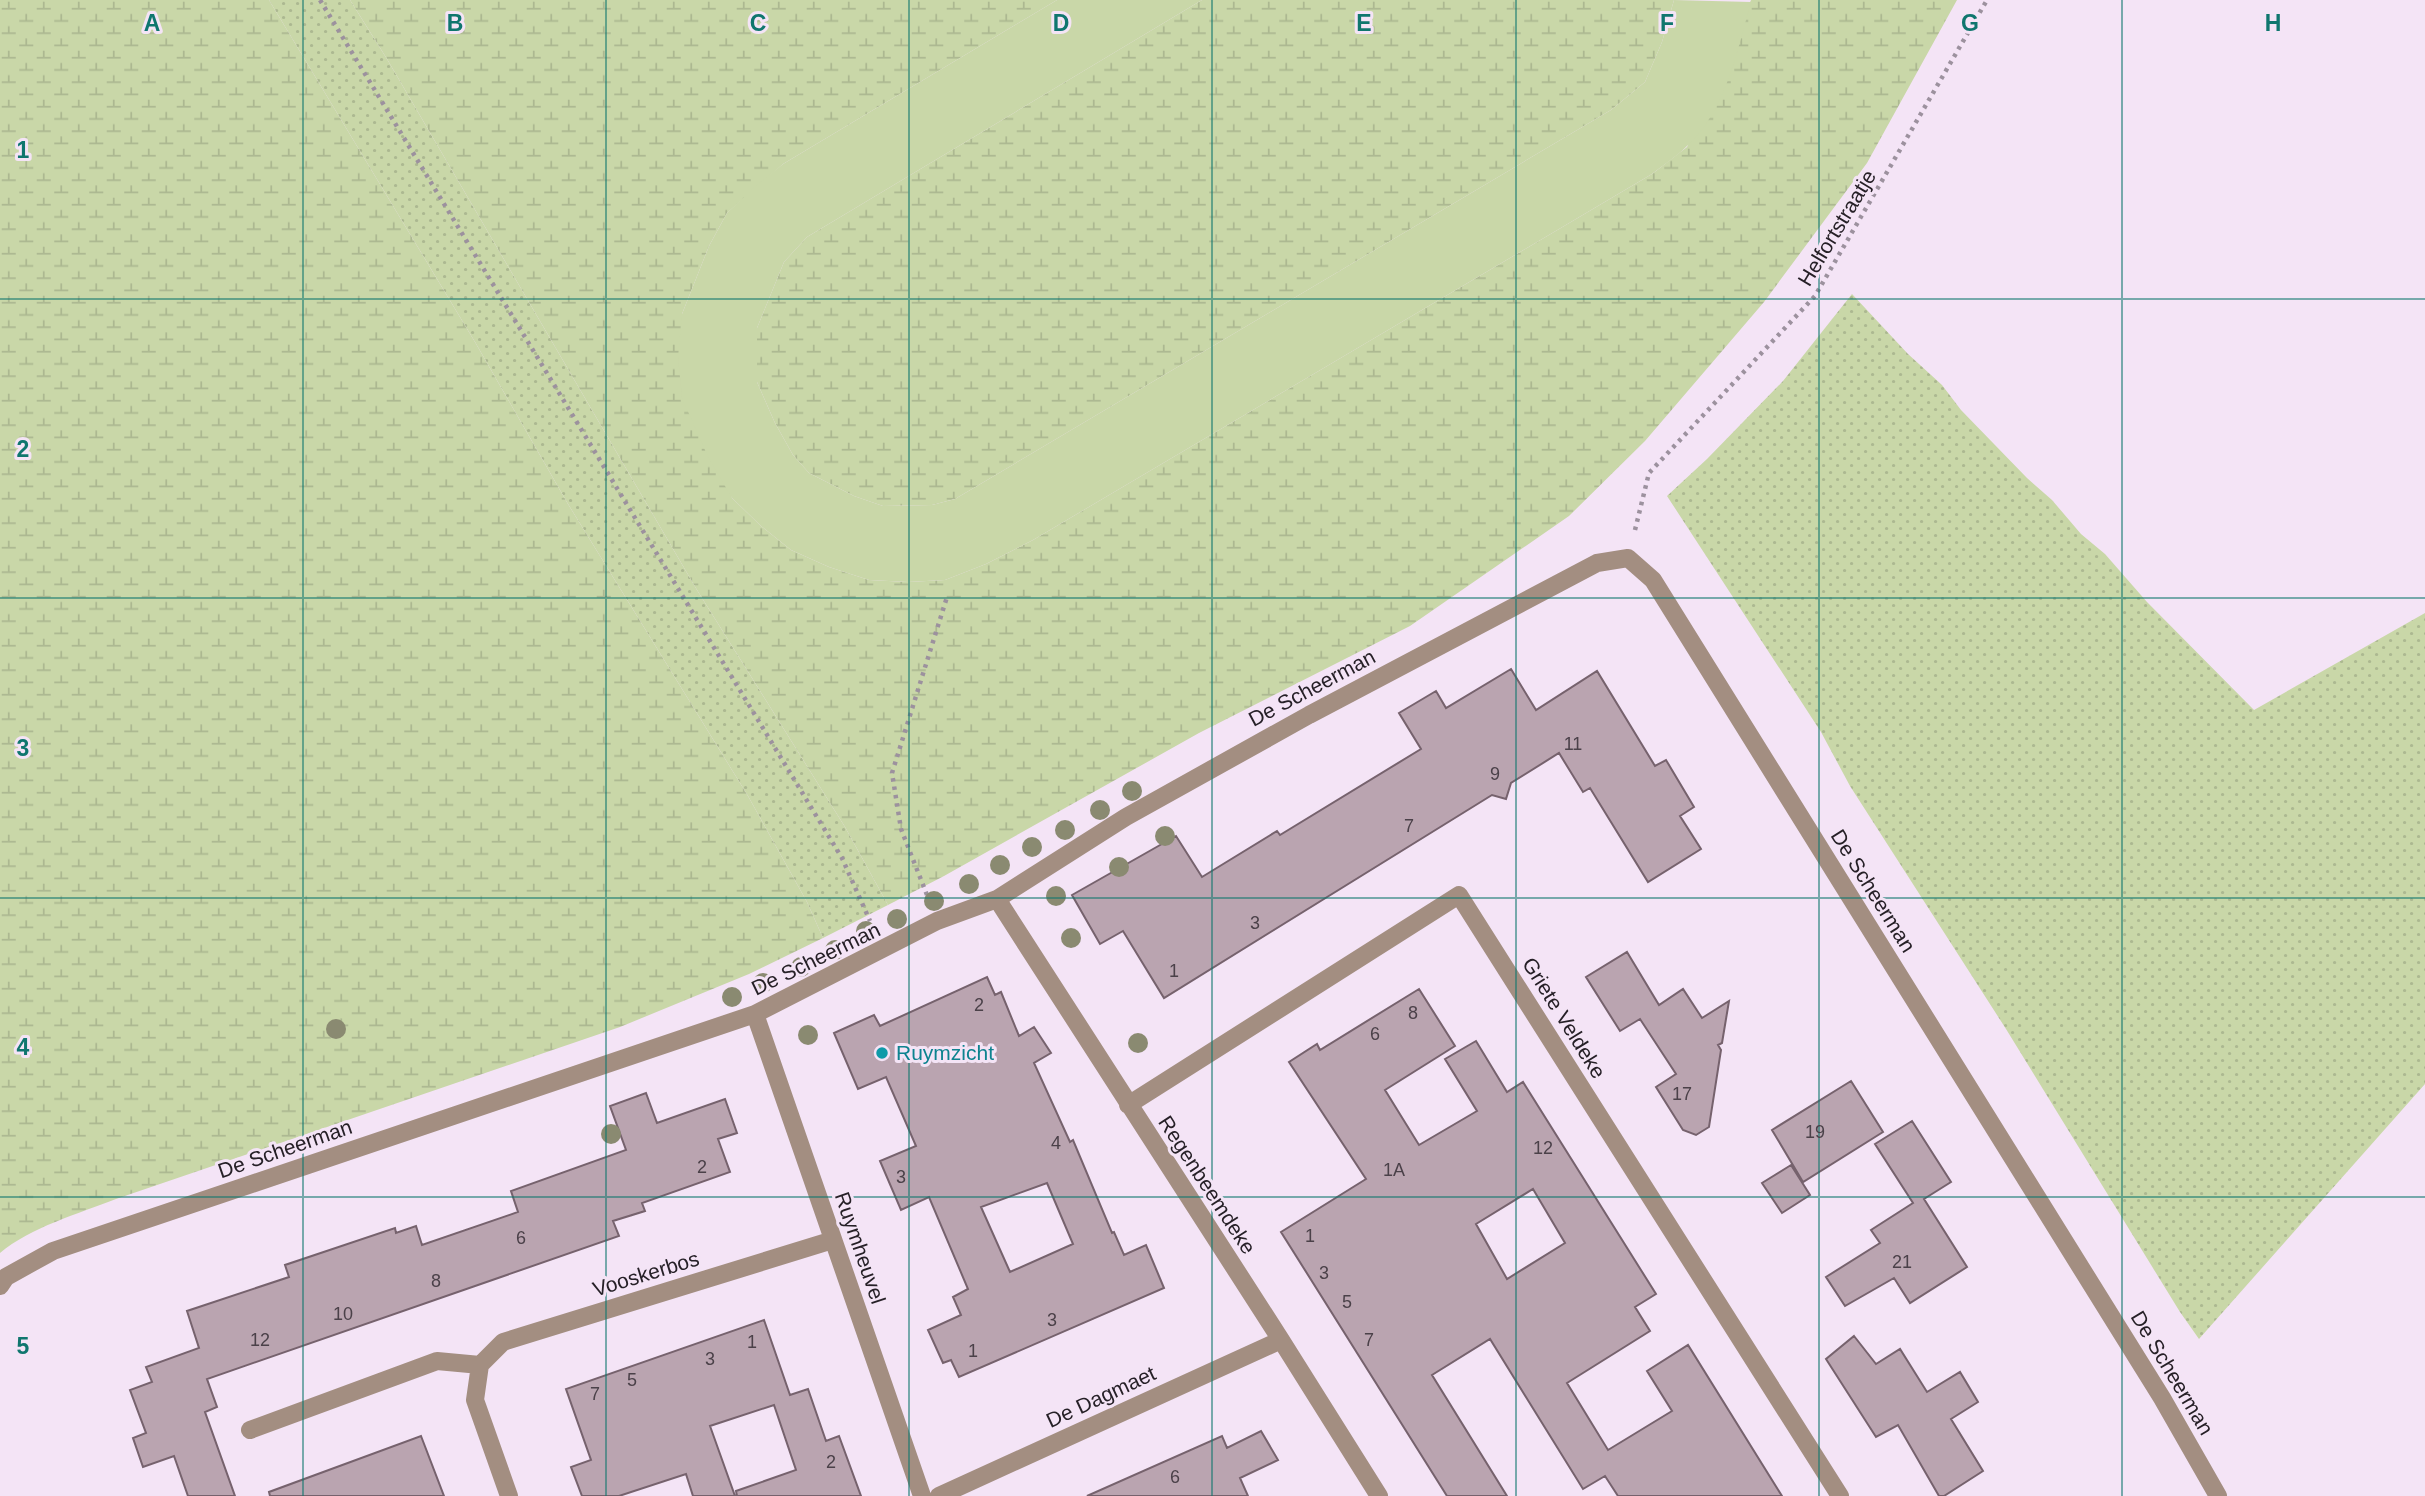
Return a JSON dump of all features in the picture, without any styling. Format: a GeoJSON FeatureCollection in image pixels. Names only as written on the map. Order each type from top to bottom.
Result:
{"type":"FeatureCollection","features":[{"type":"Feature","properties":{"kind":"street","name":"De Scheerman"},"geometry":{"type":"LineString","coordinates":[[0,1286],[6,1277],[53,1251],[755,1014],[937,922],[997,899],[1126,817],[1309,715],[1597,562],[1628,558],[1653,580],[2162,1398],[2218,1496]]}},
{"type":"Feature","properties":{"kind":"street","name":"Griete Veldeke"},"geometry":{"type":"LineString","coordinates":[[1128,1105],[1460,895],[1840,1496]]}},
{"type":"Feature","properties":{"kind":"street","name":"Regenbeemdeke"},"geometry":{"type":"LineString","coordinates":[[997,899],[1379,1496]]}},
{"type":"Feature","properties":{"kind":"street","name":"Ruymheuvel"},"geometry":{"type":"LineString","coordinates":[[755,1014],[922,1496]]}},
{"type":"Feature","properties":{"kind":"street","name":"Vooskerbos"},"geometry":{"type":"LineString","coordinates":[[480,1365],[503,1342],[833,1240]]}},
{"type":"Feature","properties":{"kind":"street","name":"De Dagmaet"},"geometry":{"type":"LineString","coordinates":[[939,1496],[1281,1340]]}},
{"type":"Feature","properties":{"kind":"street"},"geometry":{"type":"LineString","coordinates":[[250,1430],[437,1361],[480,1365],[475,1400],[509,1496]]}},
{"type":"Feature","properties":{"kind":"path"},"geometry":{"type":"LineString","coordinates":[[320,0],[835,848],[884,950]]}},
{"type":"Feature","properties":{"kind":"path","name":"Helfortstraatje"},"geometry":{"type":"LineString","coordinates":[[1628,558],[1649,473],[1815,296],[1987,0]]}},
{"type":"Feature","properties":{"kind":"path"},"geometry":{"type":"LineString","coordinates":[[937,922],[901,829],[892,773],[947,597]]}},
{"type":"Feature","properties":{"kind":"green space"},"geometry":{"type":"Polygon","coordinates":[[[0,0],[269,0],[475,342],[568,504],[748,796],[807,902],[823,938],[749,974],[620,1027],[116,1199],[40,1228],[0,1253],[0,0]]]}},
{"type":"Feature","properties":{"kind":"green space"},"geometry":{"type":"Polygon","coordinates":[[[269,0],[350,0],[697,590],[845,827],[888,905],[823,938],[807,902],[748,796],[568,504],[475,342],[269,0]]]}},
{"type":"Feature","properties":{"kind":"green space"},"geometry":{"type":"Polygon","coordinates":[[[350,0],[1057,0],[783,164],[727,213],[709,246],[682,314],[732,498],[791,550],[829,567],[869,580],[908,582],[945,580],[986,564],[1033,540],[1652,174],[1687,147],[1751,0],[1957,0],[1867,163],[1764,302],[1645,441],[1569,516],[1410,626],[1199,733],[888,905],[845,827],[697,590],[350,0]]]}},
{"type":"Feature","properties":{"kind":"green space"},"geometry":{"type":"Polygon","coordinates":[[[1057,0],[1202,0],[807,237],[784,262],[757,328],[757,382],[793,455],[809,473],[854,496],[883,506],[932,505],[955,499],[1611,110],[1645,82],[1662,42],[1674,0],[1751,2],[1735,60],[1711,116],[1686,147],[1652,174],[1033,540],[986,564],[945,580],[908,582],[869,580],[829,567],[791,550],[732,498],[708,457],[682,398],[678,357],[682,314],[709,246],[727,213],[783,164],[1057,0]]]}},
{"type":"Feature","properties":{"kind":"green space"},"geometry":{"type":"Polygon","coordinates":[[[1202,0],[1674,0],[1662,42],[1645,82],[1611,110],[955,499],[932,505],[883,506],[854,496],[809,473],[793,455],[757,382],[757,328],[784,262],[807,237],[1202,0]]]}},
{"type":"Feature","properties":{"kind":"green space"},"geometry":{"type":"Polygon","coordinates":[[[1852,294],[1908,354],[1942,385],[1961,410],[2052,500],[2081,534],[2105,554],[2147,602],[2254,710],[2425,613],[2425,1084],[2199,1339],[2006,1029],[1850,786],[1821,732],[1667,496],[1783,381],[1852,294]]]}},
{"type":"Feature","properties":{"kind":"building"},"geometry":{"type":"Polygon","coordinates":[[[1511,669],[1536,710],[1597,671],[1655,766],[1666,760],[1694,807],[1680,816],[1701,849],[1648,882],[1590,788],[1583,792],[1559,753],[1511,783],[1506,799],[1492,795],[1164,998],[1123,931],[1100,944],[1072,895],[1176,836],[1202,877],[1277,831],[1280,835],[1421,749],[1399,713],[1436,691],[1446,708],[1511,669]]]}},
{"type":"Feature","properties":{"kind":"building"},"geometry":{"type":"Polygon","coordinates":[[[1627,952],[1659,1005],[1683,989],[1702,1018],[1729,1001],[1722,1043],[1718,1045],[1721,1050],[1709,1127],[1696,1135],[1683,1130],[1656,1087],[1676,1074],[1640,1019],[1620,1031],[1586,977],[1627,952]]]}},
{"type":"Feature","properties":{"kind":"building"},"geometry":{"type":"Polygon","coordinates":[[[987,977],[995,995],[1001,992],[1019,1036],[1034,1027],[1051,1053],[1034,1063],[1070,1142],[1073,1140],[1124,1255],[1146,1245],[1164,1288],[959,1377],[951,1360],[943,1363],[928,1330],[961,1315],[953,1297],[968,1289],[929,1197],[901,1210],[880,1161],[916,1146],[886,1077],[858,1089],[834,1033],[874,1015],[880,1026],[987,977]],[[1047,1183],[981,1207],[1010,1272],[1073,1244],[1047,1183]]]}},
{"type":"Feature","properties":{"kind":"building"},"geometry":{"type":"Polygon","coordinates":[[[1419,989],[1455,1046],[1385,1090],[1419,1145],[1477,1111],[1445,1059],[1476,1041],[1507,1092],[1523,1082],[1656,1294],[1635,1307],[1650,1331],[1567,1383],[1608,1450],[1672,1411],[1647,1371],[1688,1345],[1782,1496],[1618,1496],[1605,1476],[1583,1489],[1490,1339],[1432,1375],[1507,1496],[1447,1496],[1281,1232],[1366,1179],[1289,1062],[1317,1044],[1320,1050],[1419,989]],[[1533,1189],[1476,1224],[1507,1279],[1565,1243],[1533,1189]]]}},
{"type":"Feature","properties":{"kind":"building"},"geometry":{"type":"Polygon","coordinates":[[[1851,1081],[1883,1132],[1803,1182],[1772,1130],[1851,1081]]]}},
{"type":"Feature","properties":{"kind":"building"},"geometry":{"type":"Polygon","coordinates":[[[646,1093],[657,1123],[725,1099],[737,1133],[718,1139],[730,1172],[642,1203],[645,1211],[613,1221],[619,1236],[207,1379],[217,1407],[205,1412],[235,1496],[188,1496],[174,1456],[143,1467],[133,1438],[146,1433],[130,1390],[152,1382],[146,1367],[199,1348],[187,1311],[289,1277],[285,1265],[395,1228],[396,1233],[416,1226],[422,1245],[518,1212],[511,1191],[626,1150],[610,1106],[646,1093]]]}},
{"type":"Feature","properties":{"kind":"building"},"geometry":{"type":"Polygon","coordinates":[[[1912,1121],[1951,1182],[1924,1199],[1967,1267],[1910,1303],[1894,1278],[1845,1306],[1826,1277],[1880,1243],[1871,1230],[1913,1203],[1875,1144],[1912,1121]]]}},
{"type":"Feature","properties":{"kind":"building"},"geometry":{"type":"Polygon","coordinates":[[[1791,1165],[1810,1195],[1782,1213],[1762,1183],[1791,1165]]]}},
{"type":"Feature","properties":{"kind":"building"},"geometry":{"type":"Polygon","coordinates":[[[764,1320],[790,1395],[808,1389],[826,1441],[839,1436],[861,1496],[737,1496],[736,1491],[796,1470],[774,1405],[710,1426],[735,1496],[693,1496],[686,1474],[619,1496],[582,1496],[571,1467],[591,1460],[566,1389],[764,1320]]]}},
{"type":"Feature","properties":{"kind":"building"},"geometry":{"type":"Polygon","coordinates":[[[1854,1336],[1876,1364],[1900,1349],[1927,1392],[1960,1372],[1978,1402],[1951,1419],[1983,1471],[1944,1496],[1939,1496],[1898,1425],[1876,1437],[1826,1359],[1854,1336]]]}},
{"type":"Feature","properties":{"kind":"building"},"geometry":{"type":"Polygon","coordinates":[[[1261,1431],[1278,1460],[1240,1478],[1248,1496],[1087,1496],[1222,1436],[1227,1448],[1261,1431]]]}},
{"type":"Feature","properties":{"kind":"building"},"geometry":{"type":"Polygon","coordinates":[[[421,1436],[444,1496],[270,1496],[269,1492],[421,1436]]]}},
{"type":"Feature","properties":{"kind":"place","name":"Ruymzicht"},"geometry":{"type":"Point","coordinates":[882,1053]}}]}
